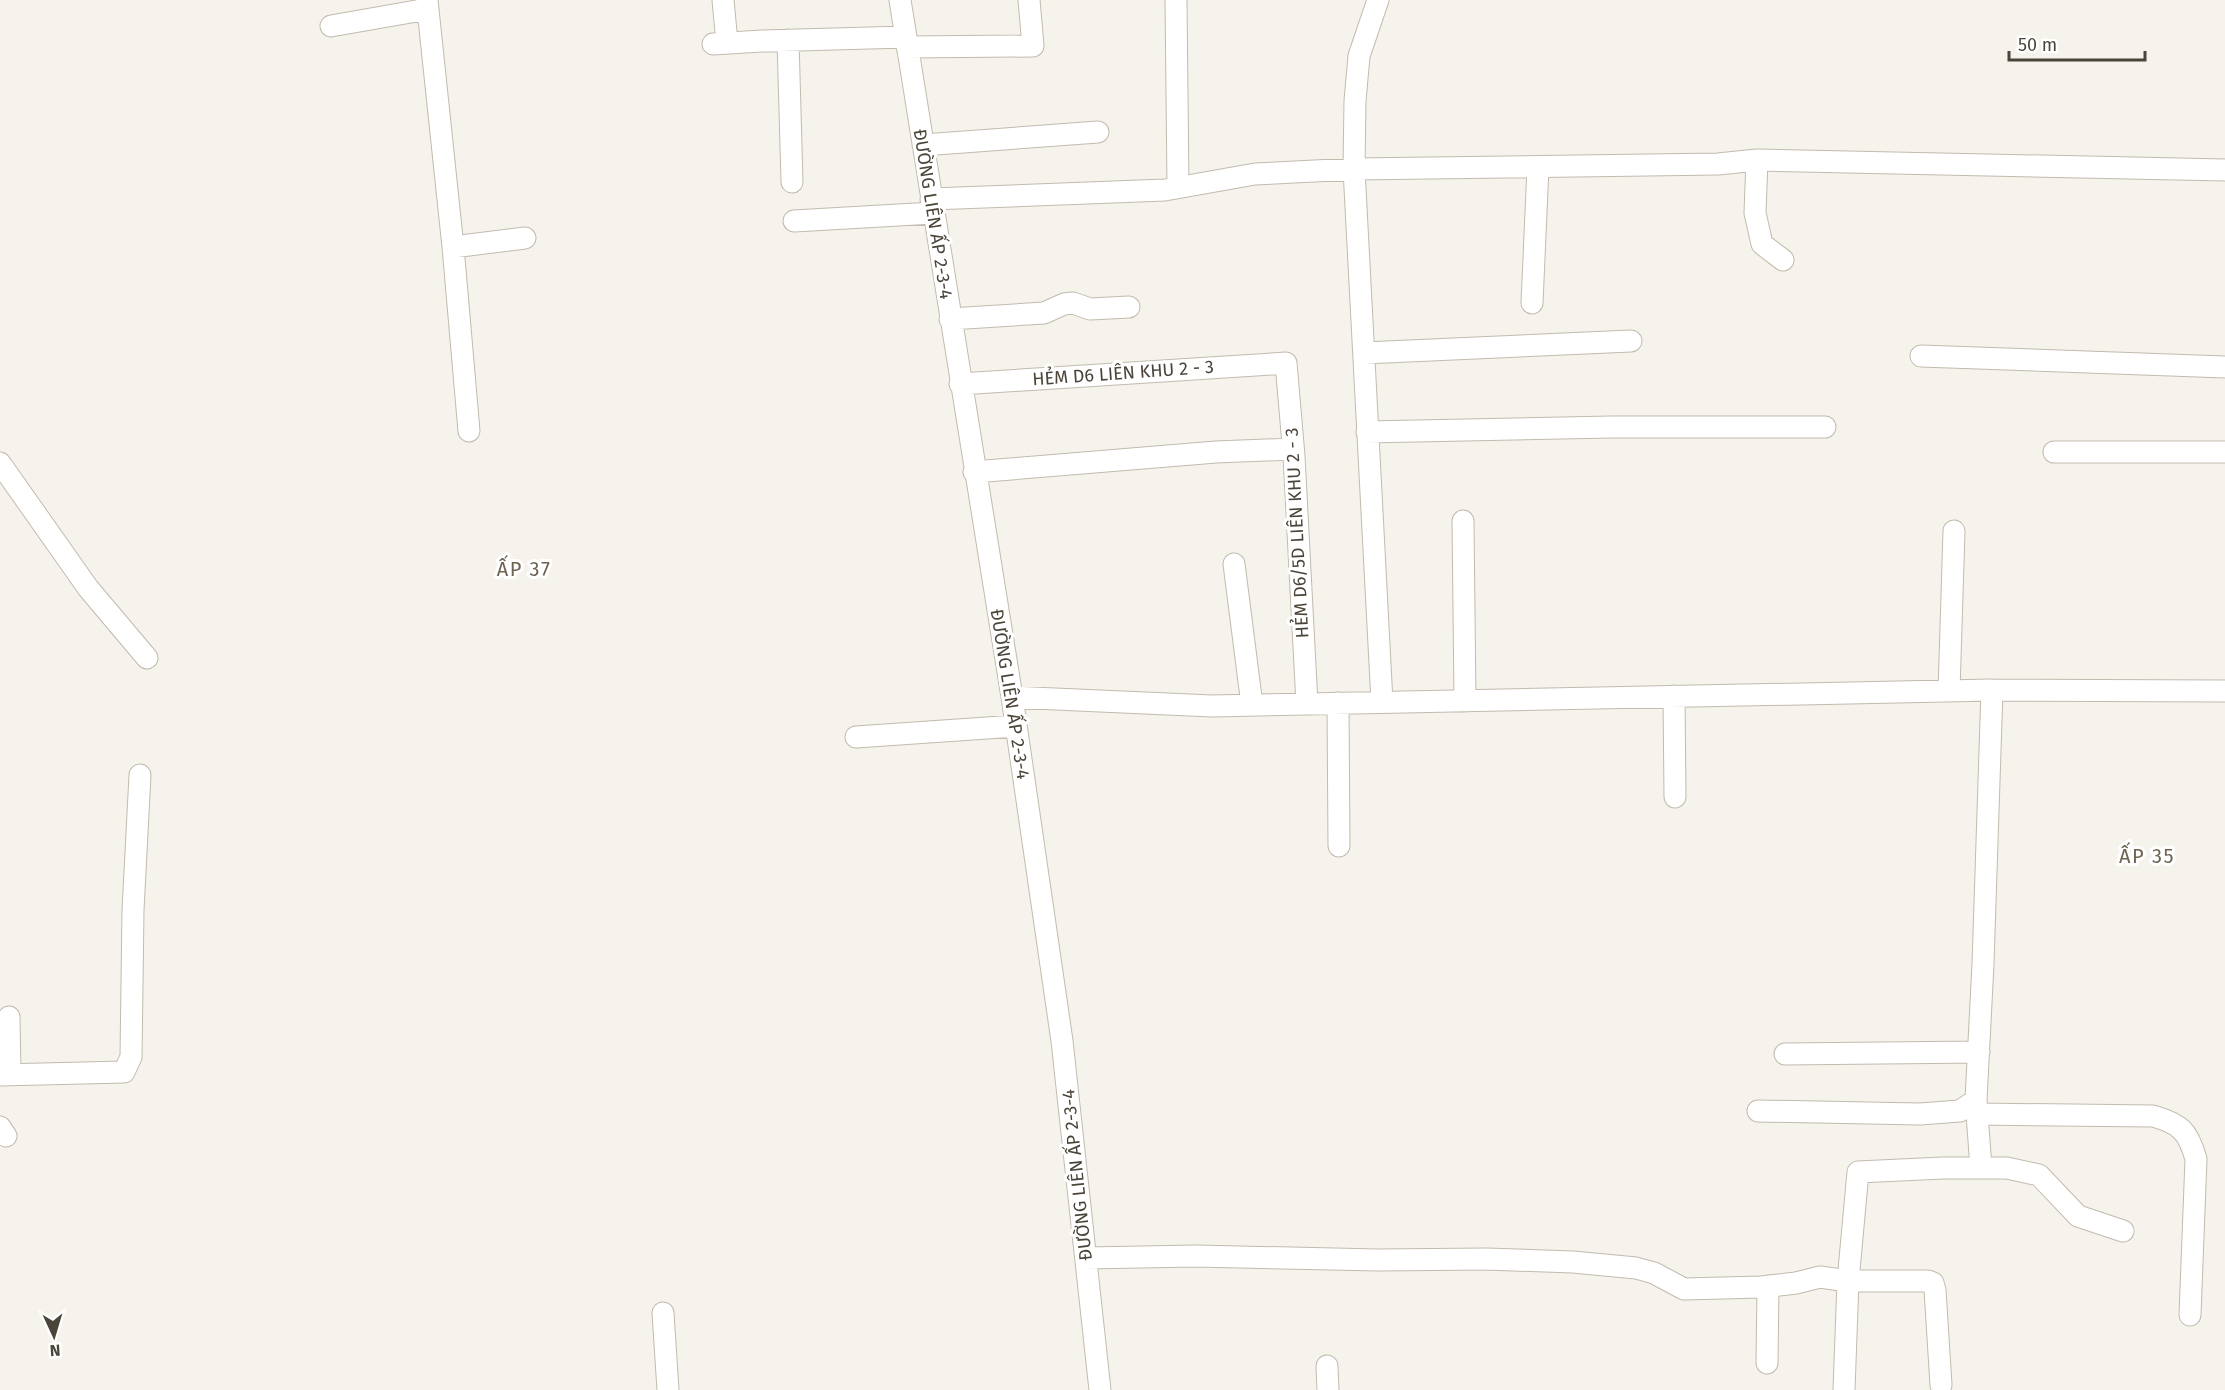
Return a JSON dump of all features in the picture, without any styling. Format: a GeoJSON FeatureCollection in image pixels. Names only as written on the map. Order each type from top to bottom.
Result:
{"type":"FeatureCollection","features":[{"type":"Feature","properties":{"kind":"street"},"geometry":{"type":"LineString","coordinates":[[723,0],[720,44],[788,40],[1033,46],[1029,0]]}},
{"type":"Feature","properties":{"kind":"street","name":"ĐƯỜNG LIÊN ẤP 2-3-4"},"geometry":{"type":"LineString","coordinates":[[900,0],[1012,697],[1062,1041],[1100,1390]]}},
{"type":"Feature","properties":{"kind":"street"},"geometry":{"type":"LineString","coordinates":[[1176,0],[1178,187]]}},
{"type":"Feature","properties":{"kind":"street"},"geometry":{"type":"LineString","coordinates":[[1378,0],[1359,56],[1354,101],[1354,169],[1382,702]]}},
{"type":"Feature","properties":{"kind":"street"},"geometry":{"type":"LineString","coordinates":[[331,26],[428,5],[469,432]]}},
{"type":"Feature","properties":{"kind":"street"},"geometry":{"type":"LineString","coordinates":[[788,40],[792,182]]}},
{"type":"Feature","properties":{"kind":"street"},"geometry":{"type":"LineString","coordinates":[[922,145],[1098,132]]}},
{"type":"Feature","properties":{"kind":"street"},"geometry":{"type":"LineString","coordinates":[[794,222],[932,206],[1153,190],[1255,174],[1354,169],[1706,164],[1757,160],[2225,170]]}},
{"type":"Feature","properties":{"kind":"street"},"geometry":{"type":"LineString","coordinates":[[1757,160],[1755,213],[1762,244],[1783,260]]}},
{"type":"Feature","properties":{"kind":"street"},"geometry":{"type":"LineString","coordinates":[[1532,303],[1538,167]]}},
{"type":"Feature","properties":{"kind":"street"},"geometry":{"type":"LineString","coordinates":[[453,247],[525,238]]}},
{"type":"Feature","properties":{"kind":"street"},"geometry":{"type":"LineString","coordinates":[[950,319],[1044,313],[1064,304],[1073,303],[1090,309],[1129,307]]}},
{"type":"Feature","properties":{"kind":"street"},"geometry":{"type":"LineString","coordinates":[[1364,353],[1631,341]]}},
{"type":"Feature","properties":{"kind":"street"},"geometry":{"type":"LineString","coordinates":[[1921,356],[2225,367]]}},
{"type":"Feature","properties":{"kind":"street","name":"HẺM D6 LIÊN KHU 2 - 3"},"geometry":{"type":"LineString","coordinates":[[960,384],[1286,363]]}},
{"type":"Feature","properties":{"kind":"street","name":"HẺM D6/5D LIÊN KHU 2 - 3"},"geometry":{"type":"LineString","coordinates":[[1286,363],[1307,704]]}},
{"type":"Feature","properties":{"kind":"street"},"geometry":{"type":"LineString","coordinates":[[1367,432],[1611,427],[1825,427]]}},
{"type":"Feature","properties":{"kind":"street"},"geometry":{"type":"LineString","coordinates":[[975,472],[1216,452],[1293,449]]}},
{"type":"Feature","properties":{"kind":"street"},"geometry":{"type":"LineString","coordinates":[[2054,452],[2225,452]]}},
{"type":"Feature","properties":{"kind":"street"},"geometry":{"type":"LineString","coordinates":[[0,463],[88,588],[147,658]]}},
{"type":"Feature","properties":{"kind":"street"},"geometry":{"type":"LineString","coordinates":[[1463,521],[1465,701]]}},
{"type":"Feature","properties":{"kind":"street"},"geometry":{"type":"LineString","coordinates":[[1949,691],[1954,531]]}},
{"type":"Feature","properties":{"kind":"street"},"geometry":{"type":"LineString","coordinates":[[1234,564],[1252,705]]}},
{"type":"Feature","properties":{"kind":"street"},"geometry":{"type":"LineString","coordinates":[[1012,697],[1212,706],[1992,690],[2225,691]]}},
{"type":"Feature","properties":{"kind":"street"},"geometry":{"type":"LineString","coordinates":[[1981,1168],[1976,1107],[1992,690]]}},
{"type":"Feature","properties":{"kind":"street"},"geometry":{"type":"LineString","coordinates":[[1674,696],[1675,797]]}},
{"type":"Feature","properties":{"kind":"street"},"geometry":{"type":"LineString","coordinates":[[1338,703],[1339,846]]}},
{"type":"Feature","properties":{"kind":"street"},"geometry":{"type":"LineString","coordinates":[[856,736],[1016,726]]}},
{"type":"Feature","properties":{"kind":"street"},"geometry":{"type":"LineString","coordinates":[[9,1017],[5,1074],[124,1071],[131,1057],[140,775]]}},
{"type":"Feature","properties":{"kind":"street"},"geometry":{"type":"LineString","coordinates":[[1785,1054],[1978,1052]]}},
{"type":"Feature","properties":{"kind":"street"},"geometry":{"type":"LineString","coordinates":[[1758,1111],[1920,1114],[1960,1111],[1976,1107],[2153,1116],[2175,1122],[2189,1137],[2196,1159],[2190,1315]]}},
{"type":"Feature","properties":{"kind":"street"},"geometry":{"type":"LineString","coordinates":[[1844,1390],[1848,1281],[1858,1172],[2007,1168],[2039,1175],[2078,1216],[2123,1231]]}},
{"type":"Feature","properties":{"kind":"street"},"geometry":{"type":"LineString","coordinates":[[1086,1258],[1197,1256],[1378,1260],[1486,1258],[1551,1261],[1636,1268],[1654,1273],[1684,1289],[1768,1286],[1796,1283],[1820,1277],[1848,1281],[1928,1281],[1933,1283],[1935,1290],[1941,1385]]}},
{"type":"Feature","properties":{"kind":"street"},"geometry":{"type":"LineString","coordinates":[[1767,1363],[1768,1286]]}},
{"type":"Feature","properties":{"kind":"street"},"geometry":{"type":"LineString","coordinates":[[663,1313],[668,1390]]}},
{"type":"Feature","properties":{"kind":"street"},"geometry":{"type":"LineString","coordinates":[[1327,1366],[1328,1390]]}},
{"type":"Feature","properties":{"kind":"district","name":"ẤP 37"},"geometry":{"type":"Point","coordinates":[524,569]}},
{"type":"Feature","properties":{"kind":"district","name":"ẤP 35"},"geometry":{"type":"Point","coordinates":[2147,856]}}]}
